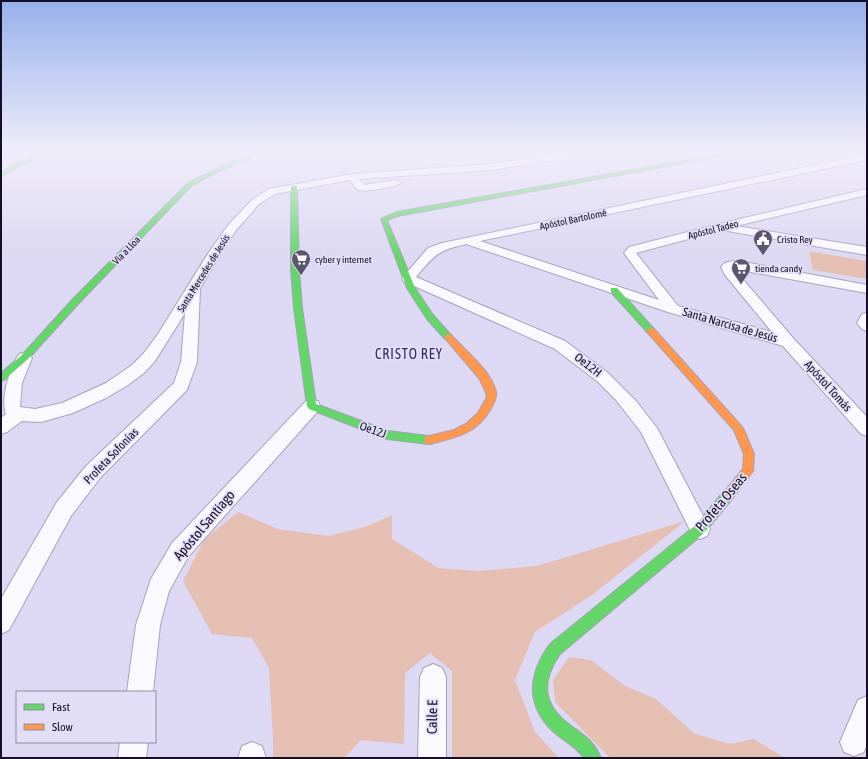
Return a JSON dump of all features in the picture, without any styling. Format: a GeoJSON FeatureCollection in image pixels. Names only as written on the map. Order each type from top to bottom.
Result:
{"type":"FeatureCollection","features":[{"type":"Feature","properties":{"kind":"street","name":"Via a Lloa"},"geometry":{"type":"LineString","coordinates":[[1,378],[25,357],[76,301],[188,186]]}},
{"type":"Feature","properties":{"kind":"street","name":"Santa Mercedes de Jesús"},"geometry":{"type":"LineString","coordinates":[[18,415],[29,416],[48,414],[71,408],[117,384],[138,369],[159,344],[229,230],[263,195],[280,188],[297,186]]}},
{"type":"Feature","properties":{"kind":"street","name":"Oe12J"},"geometry":{"type":"LineString","coordinates":[[312,406],[387,435],[429,440],[470,429],[482,416],[492,400],[491,391],[483,376],[430,317],[411,288],[384,219],[397,214],[550,186]]}},
{"type":"Feature","properties":{"kind":"street","name":"Apóstol Bartolomé"},"geometry":{"type":"LineString","coordinates":[[408,278],[432,251],[446,245],[727,186]]}},
{"type":"Feature","properties":{"kind":"street"},"geometry":{"type":"LineString","coordinates":[[294,187],[295,269],[298,308],[312,406]]}},
{"type":"Feature","properties":{"kind":"street","name":"Apóstol Tadeo"},"geometry":{"type":"LineString","coordinates":[[674,309],[630,253],[633,250],[719,227],[867,192]]}},
{"type":"Feature","properties":{"kind":"street"},"geometry":{"type":"LineString","coordinates":[[719,227],[867,251]]}},
{"type":"Feature","properties":{"kind":"street","name":"Santa Narcisa de Jesús"},"geometry":{"type":"LineString","coordinates":[[466,241],[674,309],[788,342]]}},
{"type":"Feature","properties":{"kind":"street"},"geometry":{"type":"LineString","coordinates":[[844,247],[867,241]]}},
{"type":"Feature","properties":{"kind":"street","name":"Santa Narcisa de Jesús"},"geometry":{"type":"LineString","coordinates":[[788,342],[729,272],[727,267],[739,265],[867,289]]}},
{"type":"Feature","properties":{"kind":"street","name":"Oe12H"},"geometry":{"type":"LineString","coordinates":[[408,278],[560,345],[605,379],[640,417],[657,443],[700,528]]}},
{"type":"Feature","properties":{"kind":"street","name":"Profeta Sofonías"},"geometry":{"type":"LineString","coordinates":[[1,622],[69,503],[93,472],[181,386],[189,362],[194,286]]}},
{"type":"Feature","properties":{"kind":"street","name":"Profeta Oseas"},"geometry":{"type":"LineString","coordinates":[[593,758],[573,735],[559,726],[549,714],[542,699],[539,684],[540,669],[546,657],[700,528],[748,471],[749,454],[738,428],[614,290]]}},
{"type":"Feature","properties":{"kind":"street"},"geometry":{"type":"LineString","coordinates":[[867,317],[864,323],[867,326]]}},
{"type":"Feature","properties":{"kind":"street","name":"Apóstol Tomás"},"geometry":{"type":"LineString","coordinates":[[788,342],[867,429]]}},
{"type":"Feature","properties":{"kind":"street"},"geometry":{"type":"LineString","coordinates":[[1,427],[18,415],[12,410],[11,393],[14,380],[25,357]]}},
{"type":"Feature","properties":{"kind":"street","name":"Apóstol Santiago"},"geometry":{"type":"LineString","coordinates":[[140,691],[150,618],[159,587],[180,550],[312,406]]}},
{"type":"Feature","properties":{"kind":"street","name":"Calle E"},"geometry":{"type":"LineString","coordinates":[[432,758],[433,677]]}},
{"type":"Feature","properties":{"kind":"street"},"geometry":{"type":"LineString","coordinates":[[854,742],[867,709]]}},
{"type":"Feature","properties":{"kind":"street"},"geometry":{"type":"LineString","coordinates":[[132,758],[134,743]]}},
{"type":"Feature","properties":{"kind":"shaded area"},"geometry":{"type":"Polygon","coordinates":[[[809,251],[866,261],[867,279],[813,270],[809,251]]]}},
{"type":"Feature","properties":{"kind":"shaded area"},"geometry":{"type":"Polygon","coordinates":[[[238,512],[278,529],[328,536],[365,527],[392,515],[392,539],[438,568],[478,571],[537,566],[685,521],[592,595],[535,632],[515,680],[535,732],[559,758],[452,758],[452,671],[430,653],[405,673],[404,744],[361,740],[344,758],[273,758],[269,668],[252,638],[212,634],[183,581],[204,540],[238,512]]]}},
{"type":"Feature","properties":{"kind":"shaded area"},"geometry":{"type":"Polygon","coordinates":[[[569,657],[591,660],[625,686],[656,699],[695,734],[730,744],[754,739],[785,758],[610,758],[555,702],[553,680],[569,657]]]}},
{"type":"Feature","properties":{"kind":"traffic: fast"},"geometry":{"type":"LineString","coordinates":[[1,378],[25,357],[76,301],[188,186]]}},
{"type":"Feature","properties":{"kind":"traffic: fast"},"geometry":{"type":"LineString","coordinates":[[448,337],[430,317],[411,288],[384,219],[397,214],[550,186]]}},
{"type":"Feature","properties":{"kind":"traffic: fast"},"geometry":{"type":"LineString","coordinates":[[294,187],[295,269],[298,308],[312,406],[387,435],[429,440]]}},
{"type":"Feature","properties":{"kind":"traffic: fast"},"geometry":{"type":"LineString","coordinates":[[614,290],[651,331]]}},
{"type":"Feature","properties":{"kind":"traffic: fast"},"geometry":{"type":"LineString","coordinates":[[593,758],[586,748],[562,729],[544,708],[539,689],[543,668],[555,649],[700,529],[728,495]]}},
{"type":"Feature","properties":{"kind":"traffic: slow"},"geometry":{"type":"LineString","coordinates":[[651,331],[738,428],[749,454],[748,471],[728,495]]}},
{"type":"Feature","properties":{"kind":"traffic: slow"},"geometry":{"type":"LineString","coordinates":[[429,440],[456,434],[470,427],[482,415],[491,397],[491,392],[487,383],[472,362],[448,337]]}},
{"type":"Feature","properties":{"kind":"place","name":"Cristo Rey"},"geometry":{"type":"Point","coordinates":[763,256]}},
{"type":"Feature","properties":{"kind":"place","name":"cyber y internet"},"geometry":{"type":"Point","coordinates":[301,276]}},
{"type":"Feature","properties":{"kind":"place","name":"tienda candy"},"geometry":{"type":"Point","coordinates":[741,285]}},
{"type":"Feature","properties":{"kind":"district","name":"CRISTO REY"},"geometry":{"type":"Point","coordinates":[409,354]}}]}
